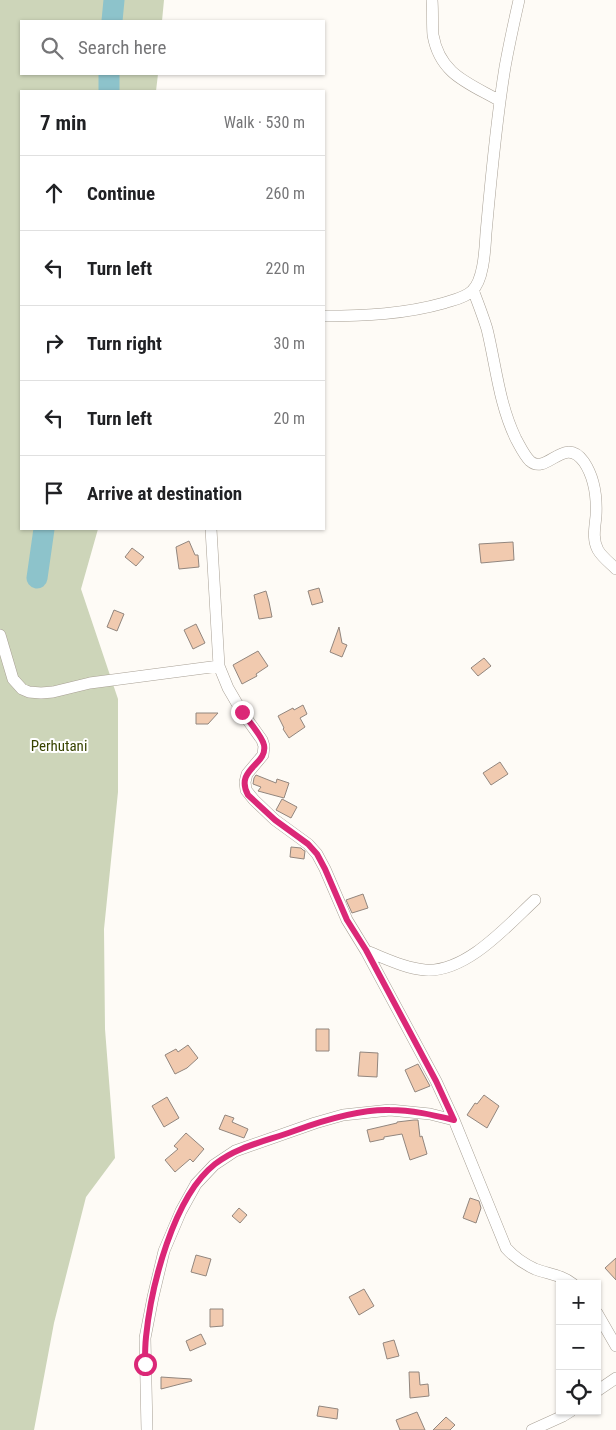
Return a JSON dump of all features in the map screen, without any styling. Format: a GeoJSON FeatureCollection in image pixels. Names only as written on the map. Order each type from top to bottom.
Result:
{"type":"FeatureCollection","features":[{"type":"Feature","properties":{"kind":"street"},"geometry":{"type":"LineString","coordinates":[[432,0],[433,33],[442,62],[456,76],[500,101]]}},
{"type":"Feature","properties":{"kind":"street"},"geometry":{"type":"LineString","coordinates":[[325,316],[361,316],[394,313],[455,300],[473,290],[479,279],[484,256],[500,101],[505,66],[519,0]]}},
{"type":"Feature","properties":{"kind":"street"},"geometry":{"type":"LineString","coordinates":[[473,290],[486,328],[503,408],[521,449],[528,459],[536,464],[545,463],[566,452],[577,455],[584,462],[596,498],[595,543],[601,555],[616,569]]}},
{"type":"Feature","properties":{"kind":"street"},"geometry":{"type":"LineString","coordinates":[[211,530],[219,666],[228,688],[264,746],[263,755],[247,774],[245,782],[248,795],[275,820],[308,844],[317,854],[347,920],[366,950],[436,1081],[454,1120],[506,1248],[525,1264],[567,1280]]}},
{"type":"Feature","properties":{"kind":"street"},"geometry":{"type":"LineString","coordinates":[[0,635],[13,679],[22,689],[41,694],[90,683],[219,666]]}},
{"type":"Feature","properties":{"kind":"street"},"geometry":{"type":"LineString","coordinates":[[366,950],[403,965],[422,970],[443,969],[478,951],[536,900]]}},
{"type":"Feature","properties":{"kind":"street"},"geometry":{"type":"LineString","coordinates":[[147,1430],[146,1338],[164,1251],[180,1210],[196,1184],[214,1165],[235,1151],[314,1123],[343,1115],[390,1110],[430,1114],[454,1120]]}},
{"type":"Feature","properties":{"kind":"street"},"geometry":{"type":"LineString","coordinates":[[601,1320],[616,1346]]}},
{"type":"Feature","properties":{"kind":"street"},"geometry":{"type":"LineString","coordinates":[[601,1388],[616,1378]]}},
{"type":"Feature","properties":{"kind":"street"},"geometry":{"type":"LineString","coordinates":[[532,1430],[565,1415]]}},
{"type":"Feature","properties":{"kind":"green space","name":"Perhutani"},"geometry":{"type":"Polygon","coordinates":[[[0,0],[164,0],[162,20],[20,20],[20,75],[158,75],[156,90],[20,90],[20,530],[98,530],[81,589],[118,699],[118,792],[104,929],[105,1029],[115,1158],[86,1197],[54,1323],[34,1430],[0,1430],[0,0]]]}},
{"type":"Feature","properties":{"kind":"building"},"geometry":{"type":"Polygon","coordinates":[[[189,541],[195,555],[198,555],[199,567],[179,569],[176,547],[189,541]]]}},
{"type":"Feature","properties":{"kind":"building"},"geometry":{"type":"Polygon","coordinates":[[[513,542],[514,560],[481,563],[479,544],[513,542]]]}},
{"type":"Feature","properties":{"kind":"building"},"geometry":{"type":"Polygon","coordinates":[[[132,548],[144,557],[136,566],[125,557],[132,548]]]}},
{"type":"Feature","properties":{"kind":"building"},"geometry":{"type":"Polygon","coordinates":[[[319,588],[323,602],[312,605],[308,591],[319,588]]]}},
{"type":"Feature","properties":{"kind":"building"},"geometry":{"type":"Polygon","coordinates":[[[266,591],[272,617],[259,619],[254,595],[266,591]]]}},
{"type":"Feature","properties":{"kind":"building"},"geometry":{"type":"Polygon","coordinates":[[[114,610],[124,614],[117,631],[107,627],[114,610]]]}},
{"type":"Feature","properties":{"kind":"building"},"geometry":{"type":"Polygon","coordinates":[[[196,624],[205,643],[193,649],[184,630],[196,624]]]}},
{"type":"Feature","properties":{"kind":"building"},"geometry":{"type":"Polygon","coordinates":[[[339,627],[342,643],[347,645],[342,657],[330,652],[339,627]]]}},
{"type":"Feature","properties":{"kind":"building"},"geometry":{"type":"Polygon","coordinates":[[[258,651],[268,666],[256,674],[257,676],[242,684],[233,665],[258,651]]]}},
{"type":"Feature","properties":{"kind":"building"},"geometry":{"type":"Polygon","coordinates":[[[484,658],[491,666],[478,676],[471,668],[484,658]]]}},
{"type":"Feature","properties":{"kind":"building"},"geometry":{"type":"Polygon","coordinates":[[[303,705],[307,714],[300,718],[305,727],[289,738],[278,716],[303,705]]]}},
{"type":"Feature","properties":{"kind":"building"},"geometry":{"type":"Polygon","coordinates":[[[196,713],[218,713],[208,724],[196,724],[196,713]]]}},
{"type":"Feature","properties":{"kind":"building"},"geometry":{"type":"Polygon","coordinates":[[[500,762],[508,774],[491,785],[483,773],[500,762]]]}},
{"type":"Feature","properties":{"kind":"building"},"geometry":{"type":"Polygon","coordinates":[[[256,775],[276,783],[277,779],[289,783],[284,798],[258,791],[261,787],[253,784],[256,775]]]}},
{"type":"Feature","properties":{"kind":"building"},"geometry":{"type":"Polygon","coordinates":[[[282,799],[297,807],[291,818],[276,810],[282,799]]]}},
{"type":"Feature","properties":{"kind":"building"},"geometry":{"type":"Polygon","coordinates":[[[291,847],[301,848],[305,851],[304,859],[290,857],[291,847]]]}},
{"type":"Feature","properties":{"kind":"building"},"geometry":{"type":"Polygon","coordinates":[[[363,894],[368,908],[352,913],[346,900],[363,894]]]}},
{"type":"Feature","properties":{"kind":"building"},"geometry":{"type":"Polygon","coordinates":[[[316,1029],[329,1029],[329,1051],[316,1051],[316,1029]]]}},
{"type":"Feature","properties":{"kind":"building"},"geometry":{"type":"Polygon","coordinates":[[[188,1045],[198,1058],[187,1068],[175,1074],[165,1055],[176,1049],[178,1052],[188,1045]]]}},
{"type":"Feature","properties":{"kind":"building"},"geometry":{"type":"Polygon","coordinates":[[[360,1052],[378,1053],[377,1077],[358,1076],[360,1052]]]}},
{"type":"Feature","properties":{"kind":"building"},"geometry":{"type":"Polygon","coordinates":[[[418,1064],[430,1086],[415,1092],[405,1070],[418,1064]]]}},
{"type":"Feature","properties":{"kind":"building"},"geometry":{"type":"Polygon","coordinates":[[[484,1095],[499,1106],[487,1128],[467,1115],[475,1103],[477,1104],[484,1095]]]}},
{"type":"Feature","properties":{"kind":"building"},"geometry":{"type":"Polygon","coordinates":[[[167,1097],[179,1118],[164,1127],[152,1106],[167,1097]]]}},
{"type":"Feature","properties":{"kind":"building"},"geometry":{"type":"Polygon","coordinates":[[[225,1115],[234,1118],[232,1122],[248,1129],[244,1138],[219,1129],[225,1115]]]}},
{"type":"Feature","properties":{"kind":"building"},"geometry":{"type":"Polygon","coordinates":[[[418,1120],[420,1137],[422,1136],[427,1154],[410,1160],[402,1134],[370,1142],[367,1130],[397,1122],[418,1120]]]}},
{"type":"Feature","properties":{"kind":"building"},"geometry":{"type":"Polygon","coordinates":[[[186,1133],[204,1149],[193,1162],[190,1159],[175,1172],[165,1160],[178,1149],[174,1146],[186,1133]]]}},
{"type":"Feature","properties":{"kind":"building"},"geometry":{"type":"Polygon","coordinates":[[[470,1198],[479,1201],[481,1208],[476,1223],[463,1218],[470,1198]]]}},
{"type":"Feature","properties":{"kind":"building"},"geometry":{"type":"Polygon","coordinates":[[[239,1208],[247,1215],[240,1223],[232,1216],[239,1208]]]}},
{"type":"Feature","properties":{"kind":"building"},"geometry":{"type":"Polygon","coordinates":[[[196,1255],[211,1259],[206,1276],[191,1272],[196,1255]]]}},
{"type":"Feature","properties":{"kind":"building"},"geometry":{"type":"Polygon","coordinates":[[[616,1258],[616,1280],[605,1268],[616,1258]]]}},
{"type":"Feature","properties":{"kind":"building"},"geometry":{"type":"Polygon","coordinates":[[[364,1289],[374,1306],[359,1315],[349,1297],[364,1289]]]}},
{"type":"Feature","properties":{"kind":"building"},"geometry":{"type":"Polygon","coordinates":[[[210,1309],[223,1309],[223,1326],[210,1327],[210,1309]]]}},
{"type":"Feature","properties":{"kind":"building"},"geometry":{"type":"Polygon","coordinates":[[[201,1334],[206,1344],[190,1351],[186,1341],[201,1334]]]}},
{"type":"Feature","properties":{"kind":"building"},"geometry":{"type":"Polygon","coordinates":[[[394,1340],[399,1356],[387,1359],[383,1343],[394,1340]]]}},
{"type":"Feature","properties":{"kind":"building"},"geometry":{"type":"Polygon","coordinates":[[[409,1372],[419,1372],[420,1385],[428,1384],[429,1396],[410,1398],[409,1372]]]}},
{"type":"Feature","properties":{"kind":"building"},"geometry":{"type":"Polygon","coordinates":[[[161,1377],[191,1379],[192,1381],[161,1389],[161,1377]]]}},
{"type":"Feature","properties":{"kind":"building"},"geometry":{"type":"Polygon","coordinates":[[[319,1406],[338,1409],[337,1419],[317,1416],[319,1406]]]}},
{"type":"Feature","properties":{"kind":"building"},"geometry":{"type":"Polygon","coordinates":[[[417,1412],[425,1430],[400,1430],[396,1420],[417,1412]]]}},
{"type":"Feature","properties":{"kind":"building"},"geometry":{"type":"Polygon","coordinates":[[[446,1417],[455,1425],[450,1430],[433,1430],[446,1417]]]}},
{"type":"Feature","properties":{"kind":"waterway"},"geometry":{"type":"LineString","coordinates":[[112,20],[114,0]]}},
{"type":"Feature","properties":{"kind":"waterway"},"geometry":{"type":"LineString","coordinates":[[109,75],[109,90]]}},
{"type":"Feature","properties":{"kind":"waterway"},"geometry":{"type":"LineString","coordinates":[[37,578],[44,530]]}},
{"type":"Feature","properties":{"kind":"route"},"geometry":{"type":"LineString","coordinates":[[145,1364],[146,1338],[164,1251],[180,1210],[196,1184],[214,1165],[235,1151],[314,1123],[343,1115],[390,1110],[430,1114],[454,1120],[436,1081],[366,950],[347,920],[317,854],[308,844],[275,820],[248,795],[245,787],[247,774],[263,755],[264,746],[262,740],[242,712]]}}]}
